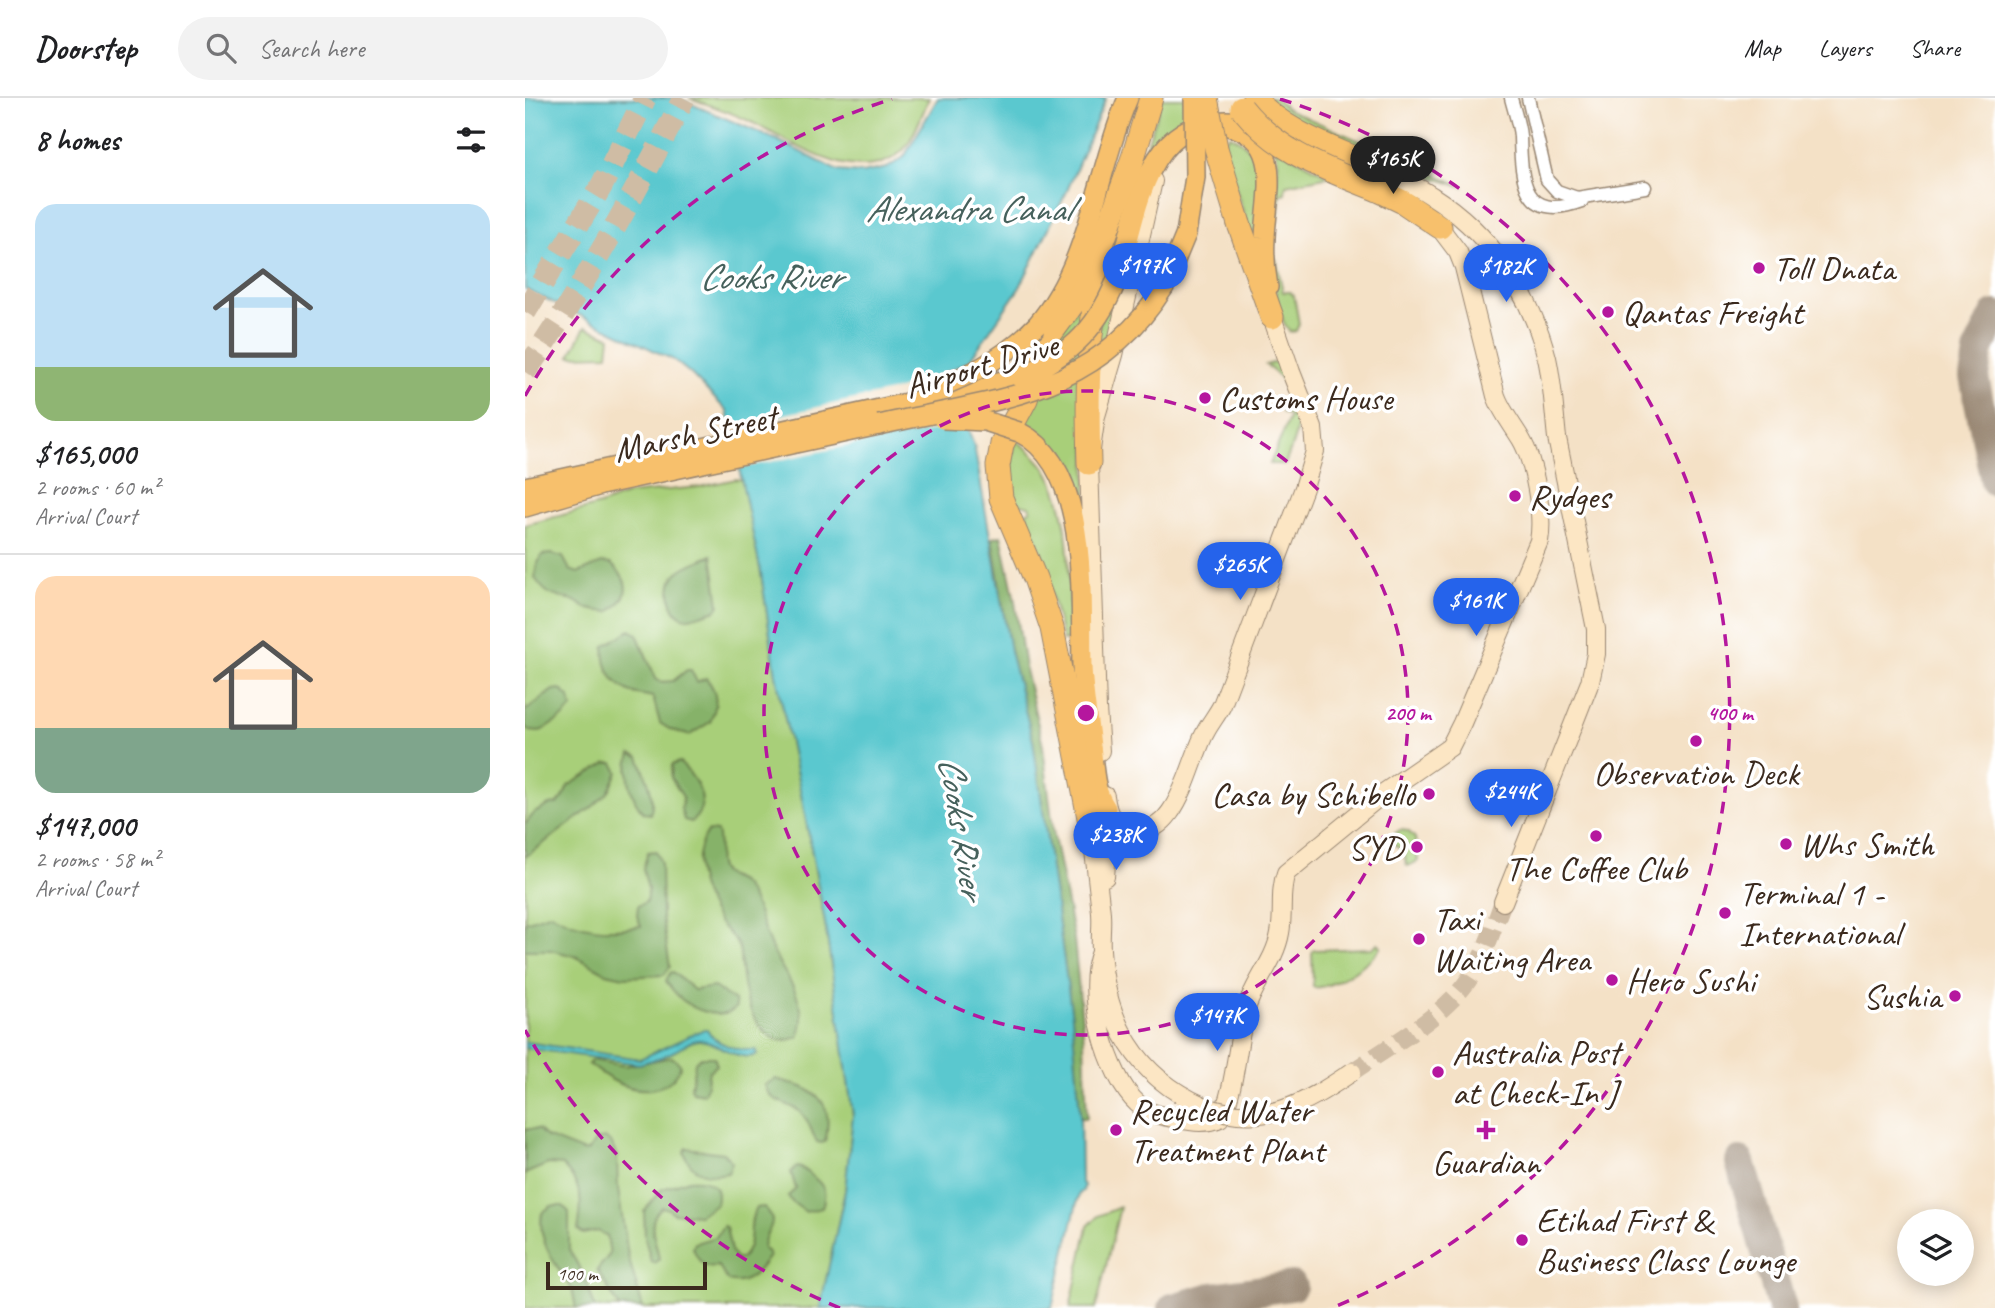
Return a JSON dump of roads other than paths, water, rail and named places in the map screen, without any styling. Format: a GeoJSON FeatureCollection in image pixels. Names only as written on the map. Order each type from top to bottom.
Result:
{"type":"FeatureCollection","features":[{"type":"Feature","properties":{"kind":"highway"},"geometry":{"type":"LineString","coordinates":[[1089,463],[1089,381],[1101,271],[1151,98]]}},
{"type":"Feature","properties":{"kind":"highway"},"geometry":{"type":"LineString","coordinates":[[1206,98],[1219,160],[1272,317]]}},
{"type":"Feature","properties":{"kind":"highway"},"geometry":{"type":"LineString","coordinates":[[1244,106],[1269,113],[1298,131],[1356,158],[1403,202],[1444,232]]}},
{"type":"Feature","properties":{"kind":"highway"},"geometry":{"type":"LineString","coordinates":[[1244,106],[1257,126],[1289,152],[1319,167],[1384,182]]}},
{"type":"Feature","properties":{"kind":"highway"},"geometry":{"type":"LineString","coordinates":[[1092,833],[1052,628],[1035,578],[1000,498],[998,466],[1002,444],[1026,399],[1047,340],[1081,293],[1092,272],[1134,155]]}},
{"type":"Feature","properties":{"kind":"main road","name":"Airport Drive"},"geometry":{"type":"LineString","coordinates":[[877,417],[980,369],[1016,346],[1037,325],[1054,303],[1069,276],[1112,139],[1128,98]]}},
{"type":"Feature","properties":{"kind":"main road","name":"Airport Drive"},"geometry":{"type":"LineString","coordinates":[[877,417],[1020,394],[1049,385],[1100,358],[1129,332],[1164,287],[1186,234],[1195,177],[1194,98]]}},
{"type":"Feature","properties":{"kind":"main road"},"geometry":{"type":"LineString","coordinates":[[877,417],[1001,382],[1047,364],[1073,346],[1094,323],[1108,302],[1120,271],[1146,176],[1161,151],[1182,133],[1244,106]]}},
{"type":"Feature","properties":{"kind":"main road"},"geometry":{"type":"LineString","coordinates":[[1182,133],[1219,126],[1239,128],[1256,139],[1265,153],[1269,184],[1264,260],[1272,317]]}},
{"type":"Feature","properties":{"kind":"main road"},"geometry":{"type":"LineString","coordinates":[[877,417],[966,418],[995,423],[1019,432],[1051,460],[1066,488],[1075,526],[1088,719],[1097,789],[1107,810]]}},
{"type":"Feature","properties":{"kind":"main road","name":"Marsh Street"},"geometry":{"type":"LineString","coordinates":[[525,487],[675,461],[877,417]]}},
{"type":"Feature","properties":{"kind":"main road","name":"Marsh Street"},"geometry":{"type":"LineString","coordinates":[[525,507],[675,461]]}},
{"type":"Feature","properties":{"kind":"main road"},"geometry":{"type":"LineString","coordinates":[[1080,597],[1076,672],[1092,833]]}},
{"type":"Feature","properties":{"kind":"street"},"geometry":{"type":"LineString","coordinates":[[1511,98],[1520,133],[1519,159],[1528,193],[1541,204],[1553,206],[1575,204],[1592,197]]}},
{"type":"Feature","properties":{"kind":"street"},"geometry":{"type":"LineString","coordinates":[[1528,98],[1547,180],[1563,195],[1592,197],[1645,187]]}},
{"type":"Feature","properties":{"kind":"street"},"geometry":{"type":"LineString","coordinates":[[1182,133],[1153,180],[1114,355],[1096,416],[1089,463],[1097,709],[1109,825],[1101,915],[1101,952],[1111,1006],[1123,1036],[1139,1061],[1159,1080],[1184,1097],[1203,1106],[1239,1114],[1265,1114],[1287,1110],[1309,1100],[1352,1072]]}},
{"type":"Feature","properties":{"kind":"street"},"geometry":{"type":"LineString","coordinates":[[1384,182],[1418,188],[1454,211],[1488,245],[1508,269],[1522,292],[1540,335],[1552,384],[1559,449],[1596,629],[1596,654],[1590,682],[1503,902]]}},
{"type":"Feature","properties":{"kind":"street"},"geometry":{"type":"LineString","coordinates":[[1101,952],[1097,978],[1102,1037],[1111,1064],[1126,1091],[1139,1106],[1154,1114],[1187,1121],[1207,1122],[1220,1118],[1249,1000],[1277,947],[1281,930],[1283,883],[1287,871],[1385,792],[1450,747],[1539,541],[1541,519],[1526,448],[1496,396],[1472,292],[1458,252],[1444,232]]}},
{"type":"Feature","properties":{"kind":"street"},"geometry":{"type":"LineString","coordinates":[[1107,810],[1121,827],[1141,831],[1160,823],[1176,803],[1205,732],[1222,705],[1311,470],[1315,452],[1313,428],[1272,317]]}},
{"type":"Feature","properties":{"kind":"street"},"geometry":{"type":"LineString","coordinates":[[1092,833],[1101,915]]}},
{"type":"Feature","properties":{"kind":"water","name":"Cooks River"},"geometry":{"type":"Polygon","coordinates":[[[525,98],[677,98],[777,140],[838,171],[862,173],[887,168],[904,157],[938,98],[1106,98],[1067,191],[1020,287],[969,361],[945,373],[974,445],[1010,651],[1033,741],[1072,1017],[1080,1113],[1081,1182],[1084,1185],[1079,1194],[1052,1308],[820,1308],[845,1191],[853,1115],[825,923],[776,675],[761,573],[727,411],[674,360],[525,289],[525,98]]]}},
{"type":"Feature","properties":{"kind":"water"},"geometry":{"type":"Polygon","coordinates":[[[704,1029],[722,1043],[735,1048],[756,1050],[757,1055],[742,1056],[700,1040],[639,1064],[525,1048],[525,1042],[640,1059],[704,1029]]]}},
{"type":"Feature","properties":{"kind":"tunnel"},"geometry":{"type":"LineString","coordinates":[[525,312],[602,185],[645,98]]}},
{"type":"Feature","properties":{"kind":"tunnel"},"geometry":{"type":"LineString","coordinates":[[525,372],[609,238],[684,98]]}},
{"type":"Feature","properties":{"kind":"tunnel"},"geometry":{"type":"LineString","coordinates":[[1352,1072],[1426,1022],[1464,986],[1482,956],[1503,902]]}},
{"type":"Feature","properties":{"kind":"place","name":"Toll Dnata"},"geometry":{"type":"Point","coordinates":[1759,268]}},
{"type":"Feature","properties":{"kind":"place","name":"Qantas Freight"},"geometry":{"type":"Point","coordinates":[1608,312]}},
{"type":"Feature","properties":{"kind":"place","name":"Customs House"},"geometry":{"type":"Point","coordinates":[1205,398]}},
{"type":"Feature","properties":{"kind":"place","name":"Rydges"},"geometry":{"type":"Point","coordinates":[1515,496]}},
{"type":"Feature","properties":{"kind":"place","name":"Observation Deck"},"geometry":{"type":"Point","coordinates":[1696,741]}},
{"type":"Feature","properties":{"kind":"place","name":"Casa by Schibello"},"geometry":{"type":"Point","coordinates":[1429,794]}},
{"type":"Feature","properties":{"kind":"place","name":"The Coffee Club"},"geometry":{"type":"Point","coordinates":[1596,836]}},
{"type":"Feature","properties":{"kind":"place","name":"Whs Smith"},"geometry":{"type":"Point","coordinates":[1786,844]}},
{"type":"Feature","properties":{"kind":"place","name":"SYD"},"geometry":{"type":"Point","coordinates":[1417,847]}},
{"type":"Feature","properties":{"kind":"place","name":"Terminal 1 - International"},"geometry":{"type":"Point","coordinates":[1725,913]}},
{"type":"Feature","properties":{"kind":"place","name":"Taxi Waiting Area"},"geometry":{"type":"Point","coordinates":[1419,939]}},
{"type":"Feature","properties":{"kind":"place","name":"Hero Sushi"},"geometry":{"type":"Point","coordinates":[1612,980]}},
{"type":"Feature","properties":{"kind":"place","name":"Sushia"},"geometry":{"type":"Point","coordinates":[1955,996]}},
{"type":"Feature","properties":{"kind":"place","name":"Australia Post at Check-In J"},"geometry":{"type":"Point","coordinates":[1438,1072]}},
{"type":"Feature","properties":{"kind":"place","name":"Recycled Water Treatment Plant"},"geometry":{"type":"Point","coordinates":[1116,1130]}},
{"type":"Feature","properties":{"kind":"place","name":"Guardian"},"geometry":{"type":"Point","coordinates":[1486,1130]}},
{"type":"Feature","properties":{"kind":"place","name":"Etihad First & Business Class Lounge"},"geometry":{"type":"Point","coordinates":[1522,1240]}},
{"type":"Feature","properties":{"kind":"water label","name":"Alexandra Canal"},"geometry":{"type":"Point","coordinates":[968,208]}}]}
